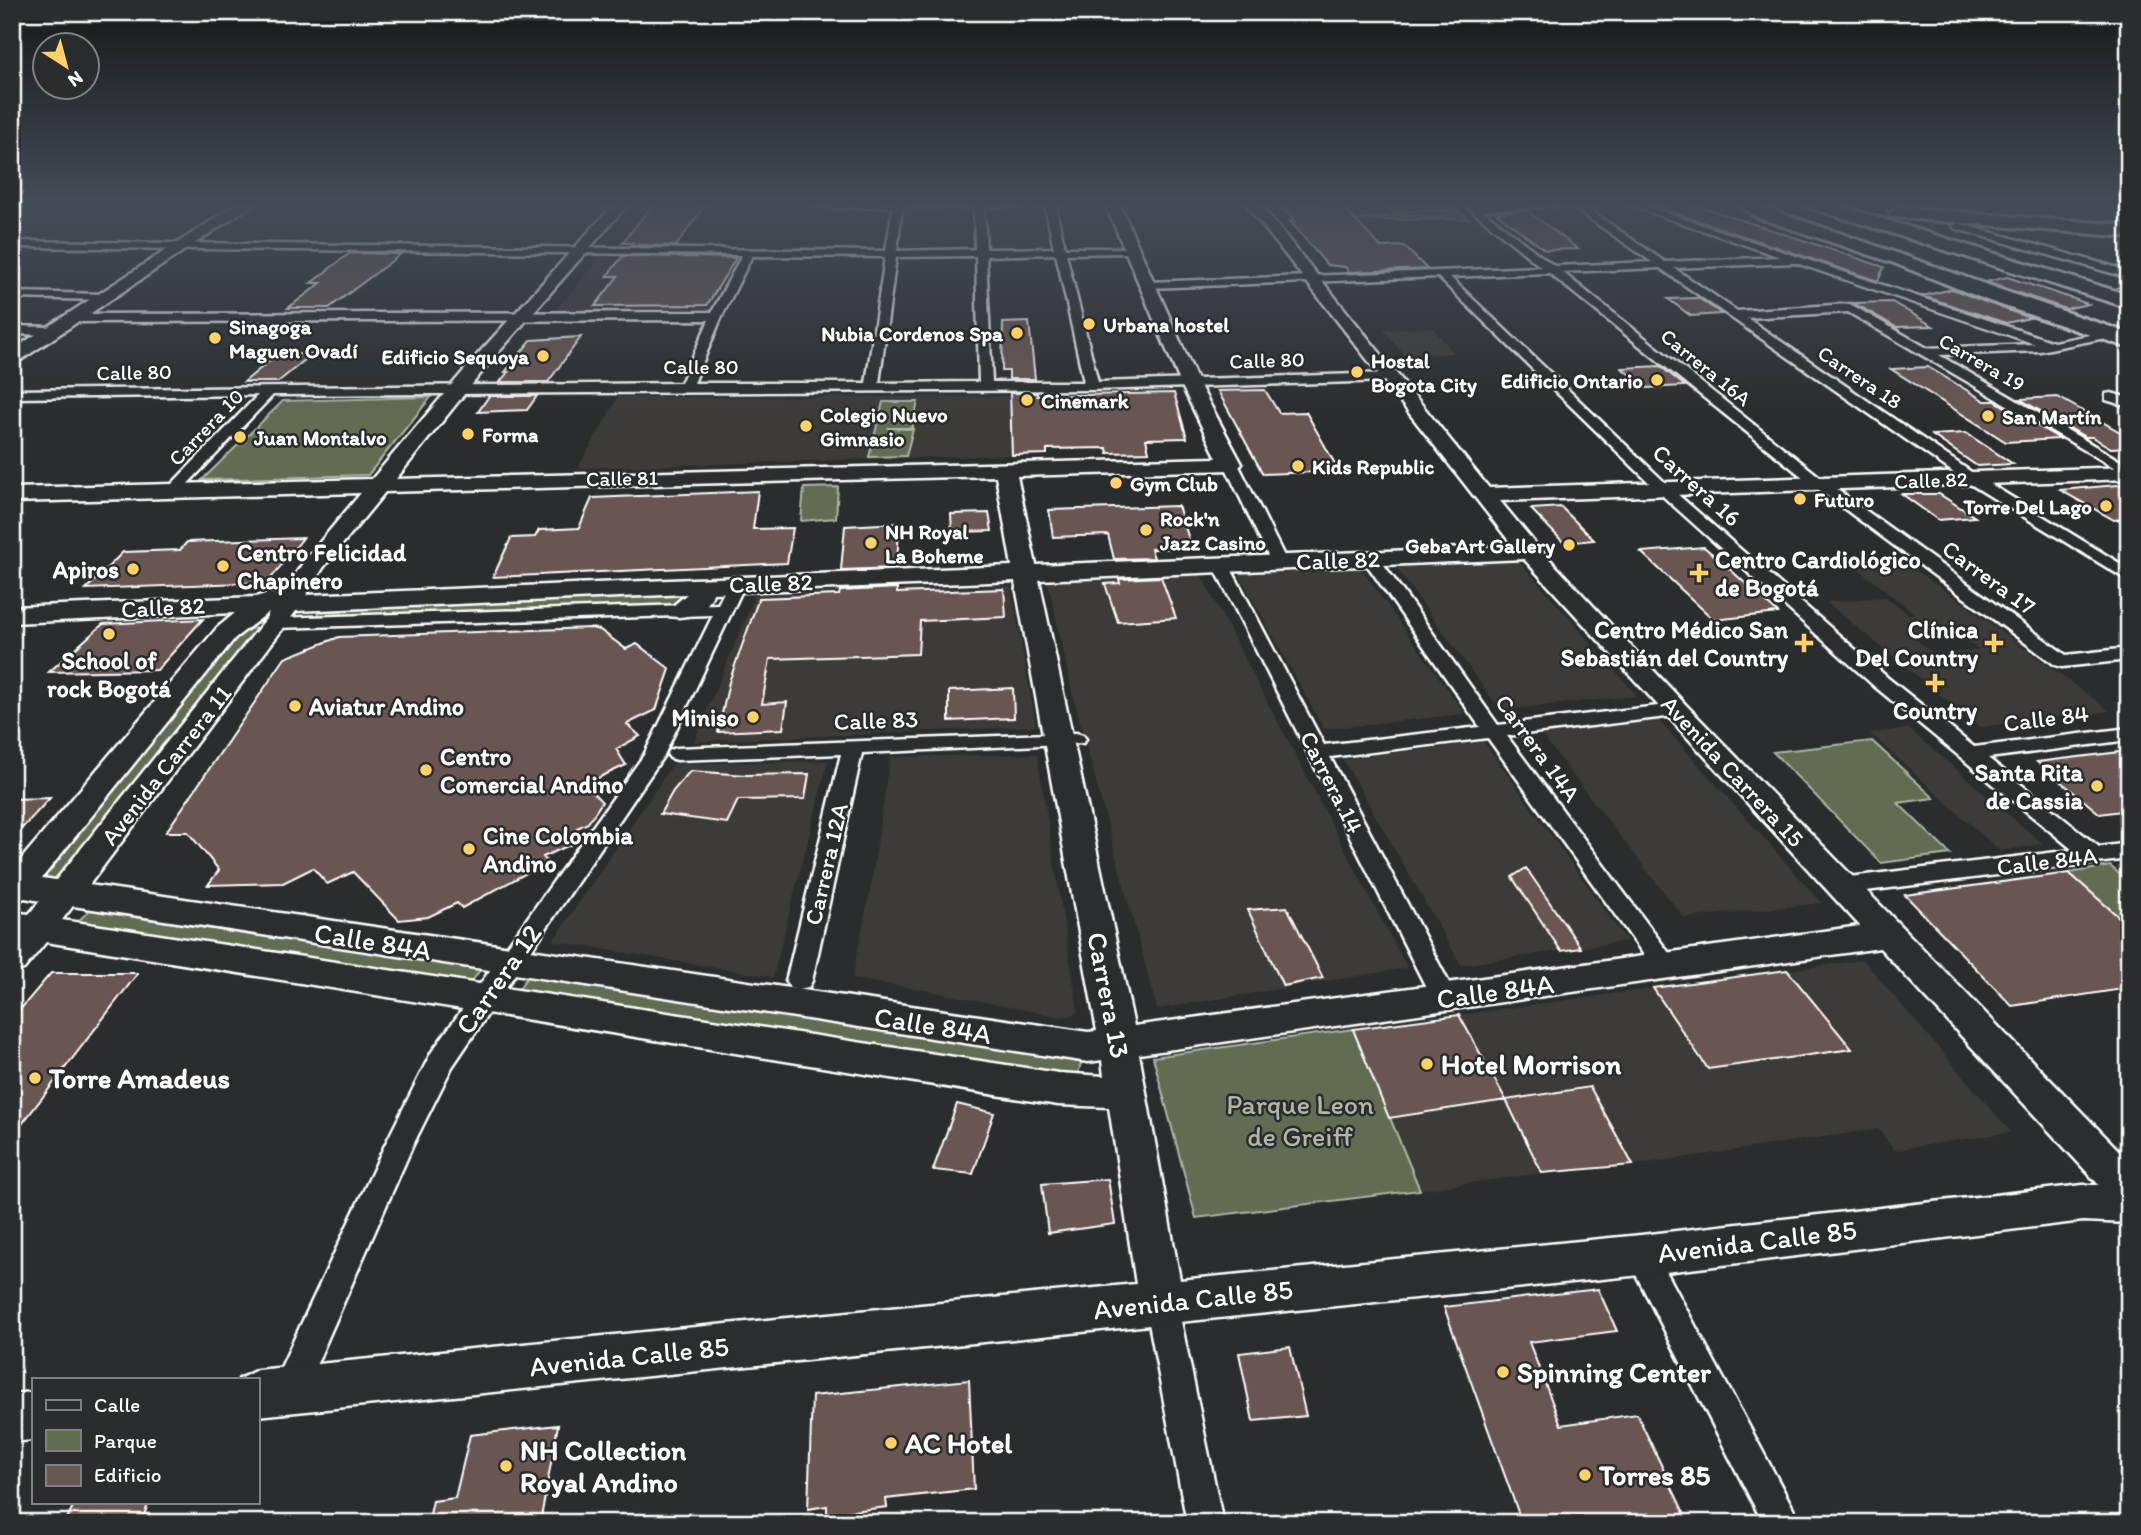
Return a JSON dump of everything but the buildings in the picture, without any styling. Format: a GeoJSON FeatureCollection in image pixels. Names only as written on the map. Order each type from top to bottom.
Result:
{"type":"FeatureCollection","features":[{"type":"Feature","properties":{"kind":"highway"},"geometry":{"type":"LineString","coordinates":[[1940,275],[1996,297],[2129,341]]}},
{"type":"Feature","properties":{"kind":"highway"},"geometry":{"type":"LineString","coordinates":[[2076,275],[2128,289]]}},
{"type":"Feature","properties":{"kind":"main road"},"geometry":{"type":"LineString","coordinates":[[12,358],[140,275]]}},
{"type":"Feature","properties":{"kind":"main road","name":"Avenida Carrera 11"},"geometry":{"type":"LineString","coordinates":[[12,960],[25,926],[67,893],[277,609],[558,275]]}},
{"type":"Feature","properties":{"kind":"main road"},"geometry":{"type":"LineString","coordinates":[[1144,275],[1190,384],[1231,464]]}},
{"type":"Feature","properties":{"kind":"main road","name":"Avenida Carrera 15"},"geometry":{"type":"LineString","coordinates":[[1310,275],[1482,495],[1530,552],[1841,886],[1871,937],[2129,1189]]}},
{"type":"Feature","properties":{"kind":"main road","name":"Calle 81"},"geometry":{"type":"LineString","coordinates":[[12,495],[1231,464]]}},
{"type":"Feature","properties":{"kind":"main road","name":"Carrera 13"},"geometry":{"type":"LineString","coordinates":[[1005,469],[1027,573],[1068,740],[1161,1303]]}},
{"type":"Feature","properties":{"kind":"main road","name":"Calle 82"},"geometry":{"type":"LineString","coordinates":[[1482,495],[2129,473]]}},
{"type":"Feature","properties":{"kind":"main road","name":"Calle 82"},"geometry":{"type":"LineString","coordinates":[[12,615],[277,609],[691,586],[1530,552]]}},
{"type":"Feature","properties":{"kind":"main road"},"geometry":{"type":"LineString","coordinates":[[680,611],[700,598],[701,593],[691,586]]}},
{"type":"Feature","properties":{"kind":"main road","name":"Avenida Carrera 11"},"geometry":{"type":"LineString","coordinates":[[14,887],[226,633],[277,609]]}},
{"type":"Feature","properties":{"kind":"main road","name":"Calle 84A"},"geometry":{"type":"LineString","coordinates":[[14,887],[1077,1046],[1119,1045],[1871,937]]}},
{"type":"Feature","properties":{"kind":"main road","name":"Calle 84A"},"geometry":{"type":"LineString","coordinates":[[25,926],[1058,1089],[1093,1092],[1126,1090]]}},
{"type":"Feature","properties":{"kind":"main road","name":"Avenida Calle 85"},"geometry":{"type":"LineString","coordinates":[[273,1392],[1641,1255],[2083,1203],[2129,1205]]}},
{"type":"Feature","properties":{"kind":"main road"},"geometry":{"type":"LineString","coordinates":[[12,1418],[32,1416]]}},
{"type":"Feature","properties":{"kind":"street"},"geometry":{"type":"LineString","coordinates":[[686,387],[716,316],[737,275]]}},
{"type":"Feature","properties":{"kind":"street"},"geometry":{"type":"LineString","coordinates":[[872,387],[888,275]]}},
{"type":"Feature","properties":{"kind":"street"},"geometry":{"type":"LineString","coordinates":[[980,275],[986,387]]}},
{"type":"Feature","properties":{"kind":"street"},"geometry":{"type":"LineString","coordinates":[[1066,275],[1092,386]]}},
{"type":"Feature","properties":{"kind":"street"},"geometry":{"type":"LineString","coordinates":[[1148,285],[1399,275]]}},
{"type":"Feature","properties":{"kind":"street","name":"Carrera 16"},"geometry":{"type":"LineString","coordinates":[[1442,275],[1663,489],[1871,673],[2094,855]]}},
{"type":"Feature","properties":{"kind":"street","name":"Carrera 16A"},"geometry":{"type":"LineString","coordinates":[[1559,275],[1820,484]]}},
{"type":"Feature","properties":{"kind":"street","name":"Carrera 18"},"geometry":{"type":"LineString","coordinates":[[1676,275],[1972,479],[2129,576]]}},
{"type":"Feature","properties":{"kind":"street"},"geometry":{"type":"LineString","coordinates":[[1840,275],[2051,345]]}},
{"type":"Feature","properties":{"kind":"street"},"geometry":{"type":"LineString","coordinates":[[2089,275],[2128,289]]}},
{"type":"Feature","properties":{"kind":"street"},"geometry":{"type":"LineString","coordinates":[[12,295],[105,297]]}},
{"type":"Feature","properties":{"kind":"street","name":"Carrera 19"},"geometry":{"type":"LineString","coordinates":[[1735,314],[1850,309],[2129,473]]}},
{"type":"Feature","properties":{"kind":"street"},"geometry":{"type":"LineString","coordinates":[[73,318],[716,316]]}},
{"type":"Feature","properties":{"kind":"street"},"geometry":{"type":"LineString","coordinates":[[12,330],[53,331]]}},
{"type":"Feature","properties":{"kind":"street"},"geometry":{"type":"LineString","coordinates":[[1925,352],[2051,345],[2084,341],[2106,334]]}},
{"type":"Feature","properties":{"kind":"street","name":"Calle 80"},"geometry":{"type":"LineString","coordinates":[[12,394],[1092,386],[1390,377]]}},
{"type":"Feature","properties":{"kind":"street","name":"Carrera 10"},"geometry":{"type":"LineString","coordinates":[[169,491],[264,392]]}},
{"type":"Feature","properties":{"kind":"street"},"geometry":{"type":"LineString","coordinates":[[2129,393],[2111,397],[2129,403]]}},
{"type":"Feature","properties":{"kind":"street"},"geometry":{"type":"LineString","coordinates":[[1231,464],[1279,562]]}},
{"type":"Feature","properties":{"kind":"street","name":"Carrera 17"},"geometry":{"type":"LineString","coordinates":[[1820,484],[2062,661],[2129,654]]}},
{"type":"Feature","properties":{"kind":"street","name":"Carrera 14A"},"geometry":{"type":"LineString","coordinates":[[1371,558],[1492,730],[1666,967]]}},
{"type":"Feature","properties":{"kind":"street","name":"Carrera 14"},"geometry":{"type":"LineString","coordinates":[[1221,565],[1444,998]]}},
{"type":"Feature","properties":{"kind":"street","name":"Carrera 12"},"geometry":{"type":"LineString","coordinates":[[273,1392],[441,1060],[483,997],[596,842],[654,755],[736,584]]}},
{"type":"Feature","properties":{"kind":"street","name":"Calle 82"},"geometry":{"type":"LineString","coordinates":[[277,609],[725,609]]}},
{"type":"Feature","properties":{"kind":"street"},"geometry":{"type":"LineString","coordinates":[[1316,752],[1675,710]]}},
{"type":"Feature","properties":{"kind":"street","name":"Calle 84"},"geometry":{"type":"LineString","coordinates":[[1970,754],[2129,734]]}},
{"type":"Feature","properties":{"kind":"street","name":"Calle 83"},"geometry":{"type":"LineString","coordinates":[[677,754],[1068,740]]}},
{"type":"Feature","properties":{"kind":"street","name":"Carrera 12A"},"geometry":{"type":"LineString","coordinates":[[799,981],[853,747]]}},
{"type":"Feature","properties":{"kind":"street","name":"Calle 84A"},"geometry":{"type":"LineString","coordinates":[[1841,886],[2129,851]]}},
{"type":"Feature","properties":{"kind":"street"},"geometry":{"type":"LineString","coordinates":[[1641,1255],[1783,1523]]}},
{"type":"Feature","properties":{"kind":"street","name":"Carrera 13"},"geometry":{"type":"LineString","coordinates":[[1161,1303],[1205,1523]]}},
{"type":"Feature","properties":{"kind":"shaded area"},"geometry":{"type":"Polygon","coordinates":[[[585,275],[731,275],[709,312],[553,313],[585,275]]]}},
{"type":"Feature","properties":{"kind":"shaded area"},"geometry":{"type":"Polygon","coordinates":[[[1432,327],[1454,353],[1404,355],[1383,329],[1432,327]]]}},
{"type":"Feature","properties":{"kind":"shaded area","name":"Colegio Nuevo Gimnasio"},"geometry":{"type":"Polygon","coordinates":[[[1010,396],[1012,455],[578,468],[618,397],[1010,396]]]}},
{"type":"Feature","properties":{"kind":"shaded area"},"geometry":{"type":"Polygon","coordinates":[[[1512,553],[1637,696],[1500,710],[1392,562],[1512,553]]]}},
{"type":"Feature","properties":{"kind":"shaded area","name":"Clínica Del Country"},"geometry":{"type":"Polygon","coordinates":[[[1898,558],[2110,711],[1980,727],[1826,602],[1885,597],[1909,614],[1915,614],[1850,562],[1898,558]],[[1958,633],[1915,639],[1935,655],[1979,650],[1958,633]]]}},
{"type":"Feature","properties":{"kind":"shaded area"},"geometry":{"type":"Polygon","coordinates":[[[1358,564],[1465,714],[1324,729],[1237,571],[1358,564]]]}},
{"type":"Feature","properties":{"kind":"shaded area"},"geometry":{"type":"Polygon","coordinates":[[[1201,575],[1407,968],[1157,1009],[1072,692],[1048,582],[1201,575]]]}},
{"type":"Feature","properties":{"kind":"shaded area"},"geometry":{"type":"Polygon","coordinates":[[[1011,586],[1036,726],[694,742],[755,595],[1011,586]]]}},
{"type":"Feature","properties":{"kind":"shaded area"},"geometry":{"type":"Polygon","coordinates":[[[1651,712],[1822,903],[1684,918],[1537,729],[1651,712]]]}},
{"type":"Feature","properties":{"kind":"shaded area","name":"Clínica Del Country"},"geometry":{"type":"Polygon","coordinates":[[[1909,729],[2043,844],[2000,851],[1870,733],[1909,729]]]}},
{"type":"Feature","properties":{"kind":"shaded area"},"geometry":{"type":"Polygon","coordinates":[[[1484,742],[1627,941],[1461,965],[1343,759],[1484,742]]]}},
{"type":"Feature","properties":{"kind":"shaded area"},"geometry":{"type":"Polygon","coordinates":[[[1037,754],[1078,1011],[1074,1015],[1060,1017],[930,991],[852,979],[871,886],[890,757],[1037,754]]]}},
{"type":"Feature","properties":{"kind":"shaded area"},"geometry":{"type":"Polygon","coordinates":[[[828,761],[773,977],[553,941],[673,764],[828,761]]]}},
{"type":"Feature","properties":{"kind":"shaded area"},"geometry":{"type":"Polygon","coordinates":[[[1863,960],[2011,1132],[1894,1150],[1878,1129],[1633,1165],[1542,1173],[1420,1190],[1353,1029],[1863,960]]]}},
{"type":"Feature","properties":{"kind":"green space"},"geometry":{"type":"Polygon","coordinates":[[[431,397],[368,475],[202,480],[283,401],[431,397]]]}},
{"type":"Feature","properties":{"kind":"green space"},"geometry":{"type":"Polygon","coordinates":[[[883,402],[918,402],[912,428],[887,428],[913,429],[906,456],[869,457],[883,402]]]}},
{"type":"Feature","properties":{"kind":"green space"},"geometry":{"type":"Polygon","coordinates":[[[838,487],[836,518],[801,521],[804,488],[838,487]]]}},
{"type":"Feature","properties":{"kind":"green space"},"geometry":{"type":"Polygon","coordinates":[[[685,590],[680,607],[314,620],[325,603],[685,590]]]}},
{"type":"Feature","properties":{"kind":"green space"},"geometry":{"type":"Polygon","coordinates":[[[265,628],[65,883],[40,879],[243,629],[265,628]]]}},
{"type":"Feature","properties":{"kind":"green space"},"geometry":{"type":"Polygon","coordinates":[[[1872,741],[1934,798],[1898,803],[1950,854],[1881,863],[1773,752],[1872,741]]]}},
{"type":"Feature","properties":{"kind":"green space"},"geometry":{"type":"Polygon","coordinates":[[[2110,866],[2129,882],[2129,926],[2069,873],[2110,866]]]}},
{"type":"Feature","properties":{"kind":"green space"},"geometry":{"type":"Polygon","coordinates":[[[94,906],[484,965],[469,985],[75,924],[94,906]]]}},
{"type":"Feature","properties":{"kind":"green space"},"geometry":{"type":"Polygon","coordinates":[[[529,974],[1082,1059],[1076,1083],[515,994],[529,974]]]}},
{"type":"Feature","properties":{"kind":"green space","name":"Parque Leon de Greiff"},"geometry":{"type":"Polygon","coordinates":[[[1353,1029],[1420,1190],[1196,1218],[1153,1057],[1353,1029]]]}},
{"type":"Feature","properties":{"kind":"place","name":"Urbana hostel"},"geometry":{"type":"Point","coordinates":[1089,324]}},
{"type":"Feature","properties":{"kind":"place","name":"Nubia Cordenos Spa"},"geometry":{"type":"Point","coordinates":[1017,333]}},
{"type":"Feature","properties":{"kind":"place","name":"Sinagoga Maguen Ovadí"},"geometry":{"type":"Point","coordinates":[215,338]}},
{"type":"Feature","properties":{"kind":"place","name":"Edificio Sequoya"},"geometry":{"type":"Point","coordinates":[543,356]}},
{"type":"Feature","properties":{"kind":"place","name":"Hostal Bogota City"},"geometry":{"type":"Point","coordinates":[1357,372]}},
{"type":"Feature","properties":{"kind":"place","name":"Edificio Ontario"},"geometry":{"type":"Point","coordinates":[1657,380]}},
{"type":"Feature","properties":{"kind":"place","name":"Cinemark"},"geometry":{"type":"Point","coordinates":[1027,400]}},
{"type":"Feature","properties":{"kind":"place","name":"San Martín"},"geometry":{"type":"Point","coordinates":[1988,416]}},
{"type":"Feature","properties":{"kind":"place","name":"Colegio Nuevo Gimnasio"},"geometry":{"type":"Point","coordinates":[806,426]}},
{"type":"Feature","properties":{"kind":"place","name":"Forma"},"geometry":{"type":"Point","coordinates":[468,434]}},
{"type":"Feature","properties":{"kind":"place","name":"Juan Montalvo"},"geometry":{"type":"Point","coordinates":[240,437]}},
{"type":"Feature","properties":{"kind":"place","name":"Kids Republic"},"geometry":{"type":"Point","coordinates":[1298,466]}},
{"type":"Feature","properties":{"kind":"place","name":"Gym Club"},"geometry":{"type":"Point","coordinates":[1116,483]}},
{"type":"Feature","properties":{"kind":"place","name":"Futuro"},"geometry":{"type":"Point","coordinates":[1800,499]}},
{"type":"Feature","properties":{"kind":"place","name":"Torre Del Lago"},"geometry":{"type":"Point","coordinates":[2106,506]}},
{"type":"Feature","properties":{"kind":"place","name":"Rock'n Jazz Casino"},"geometry":{"type":"Point","coordinates":[1146,530]}},
{"type":"Feature","properties":{"kind":"place","name":"NH Royal La Boheme"},"geometry":{"type":"Point","coordinates":[871,543]}},
{"type":"Feature","properties":{"kind":"place","name":"Geba Art Gallery"},"geometry":{"type":"Point","coordinates":[1569,545]}},
{"type":"Feature","properties":{"kind":"place","name":"Centro Felicidad Chapinero"},"geometry":{"type":"Point","coordinates":[223,566]}},
{"type":"Feature","properties":{"kind":"place","name":"Apiros"},"geometry":{"type":"Point","coordinates":[133,569]}},
{"type":"Feature","properties":{"kind":"place","name":"Centro Cardiológico de Bogotá"},"geometry":{"type":"Point","coordinates":[1699,573]}},
{"type":"Feature","properties":{"kind":"place","name":"School of rock Bogotá"},"geometry":{"type":"Point","coordinates":[109,634]}},
{"type":"Feature","properties":{"kind":"place","name":"Centro Médico San Sebastián del Country"},"geometry":{"type":"Point","coordinates":[1804,643]}},
{"type":"Feature","properties":{"kind":"place","name":"Clínica Del Country"},"geometry":{"type":"Point","coordinates":[1994,643]}},
{"type":"Feature","properties":{"kind":"place","name":"Country"},"geometry":{"type":"Point","coordinates":[1935,683]}},
{"type":"Feature","properties":{"kind":"place","name":"Aviatur Andino"},"geometry":{"type":"Point","coordinates":[295,706]}},
{"type":"Feature","properties":{"kind":"place","name":"Miniso"},"geometry":{"type":"Point","coordinates":[753,717]}},
{"type":"Feature","properties":{"kind":"place","name":"Centro Comercial Andino"},"geometry":{"type":"Point","coordinates":[426,770]}},
{"type":"Feature","properties":{"kind":"place","name":"Santa Rita de Cassia"},"geometry":{"type":"Point","coordinates":[2097,786]}},
{"type":"Feature","properties":{"kind":"place","name":"Cine Colombia Andino"},"geometry":{"type":"Point","coordinates":[469,849]}},
{"type":"Feature","properties":{"kind":"place","name":"Hotel Morrison"},"geometry":{"type":"Point","coordinates":[1427,1064]}},
{"type":"Feature","properties":{"kind":"place","name":"Torre Amadeus"},"geometry":{"type":"Point","coordinates":[35,1078]}},
{"type":"Feature","properties":{"kind":"place","name":"Spinning Center"},"geometry":{"type":"Point","coordinates":[1503,1372]}},
{"type":"Feature","properties":{"kind":"place","name":"AC Hotel"},"geometry":{"type":"Point","coordinates":[891,1443]}},
{"type":"Feature","properties":{"kind":"place","name":"NH Collection Royal Andino"},"geometry":{"type":"Point","coordinates":[506,1466]}},
{"type":"Feature","properties":{"kind":"place","name":"Torres 85"},"geometry":{"type":"Point","coordinates":[1585,1475]}}]}
